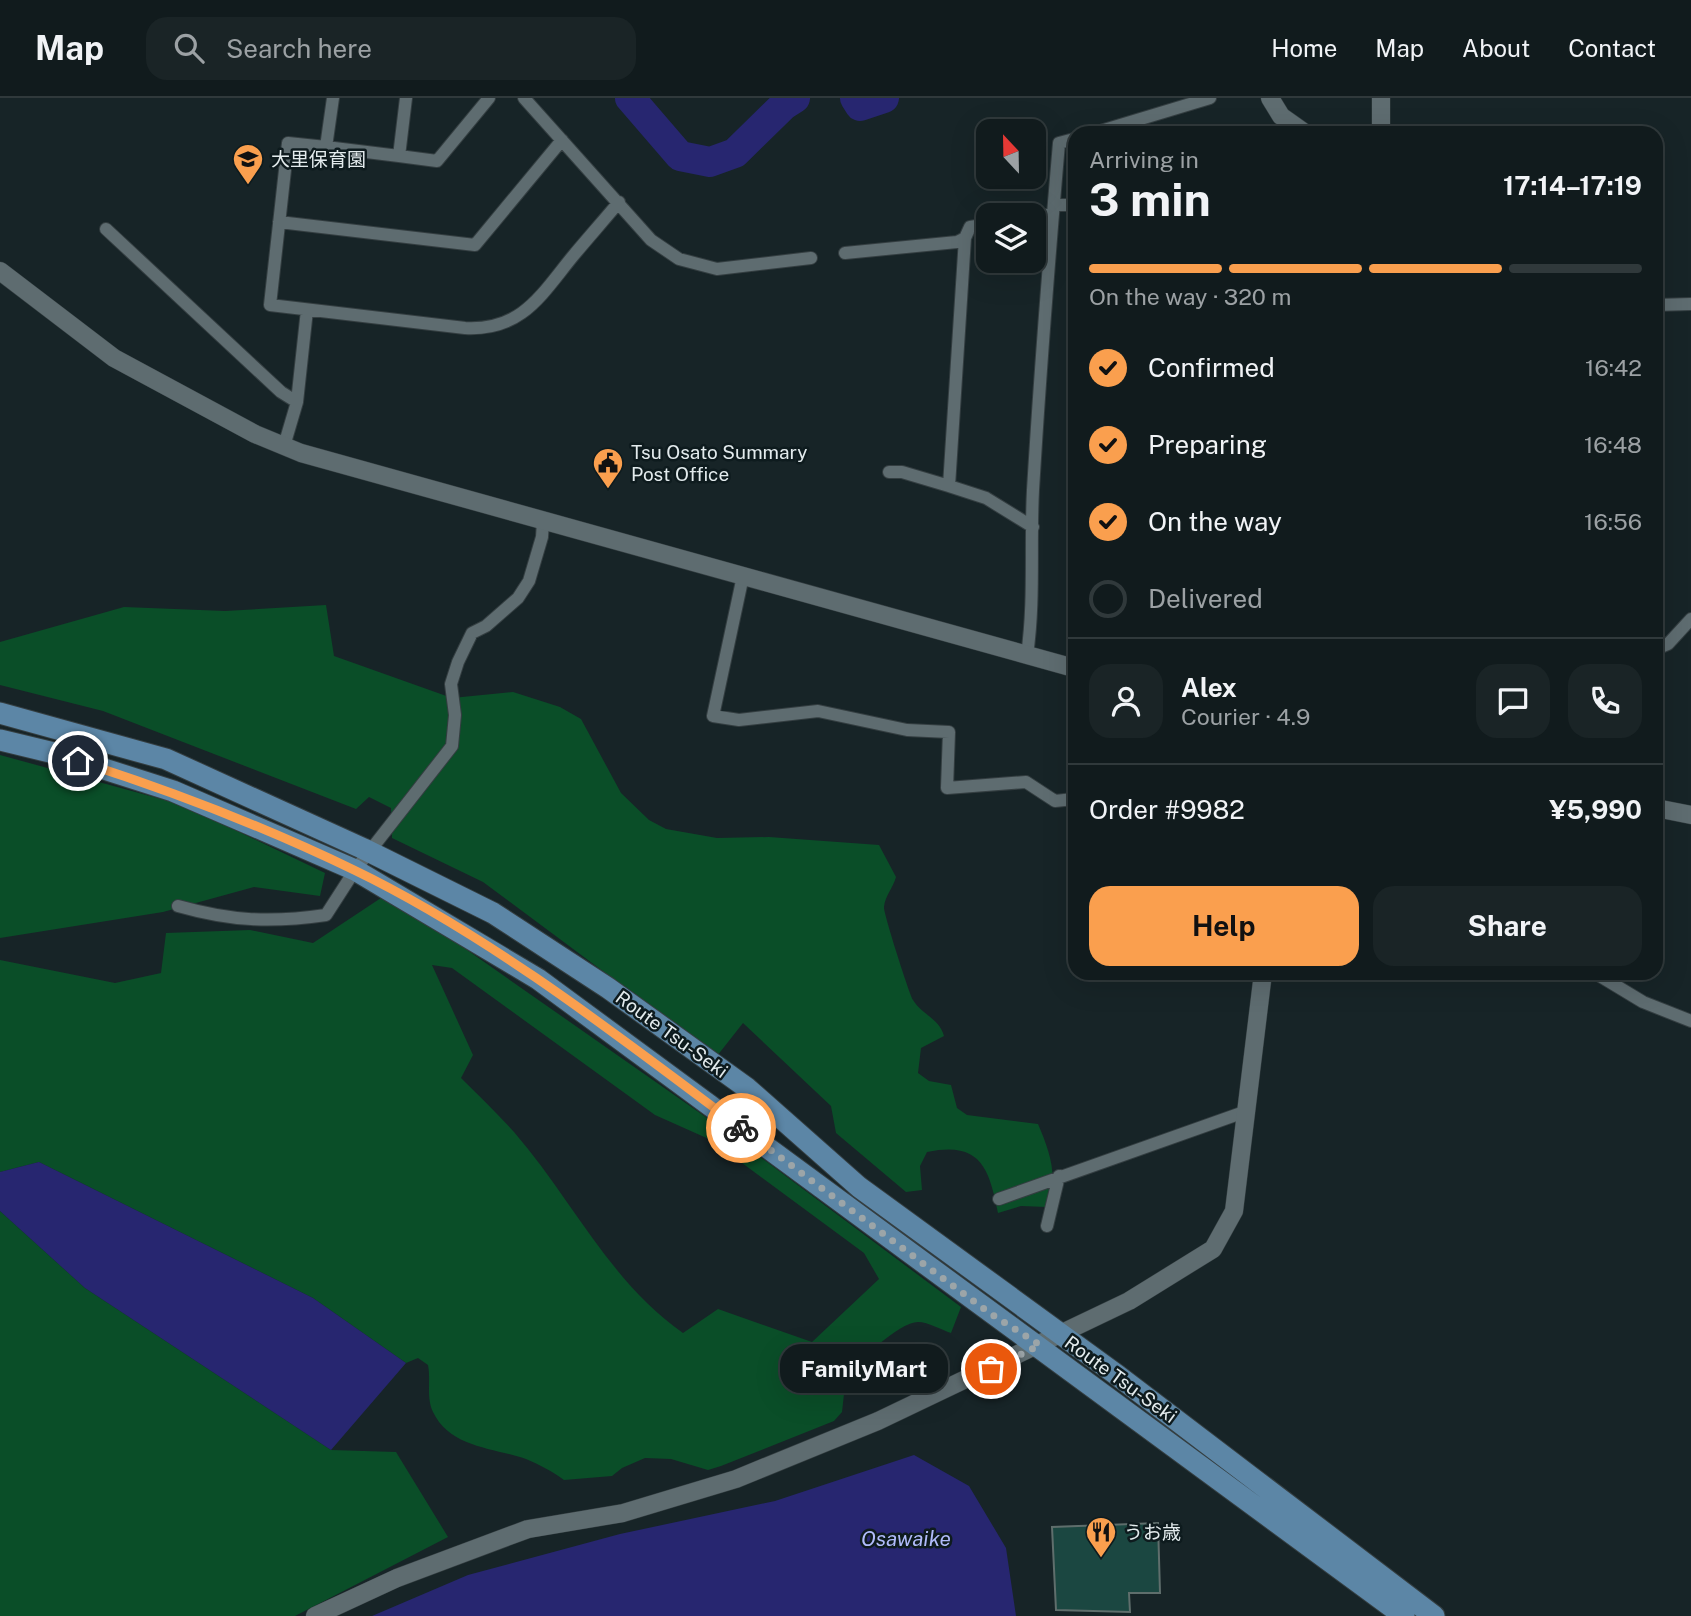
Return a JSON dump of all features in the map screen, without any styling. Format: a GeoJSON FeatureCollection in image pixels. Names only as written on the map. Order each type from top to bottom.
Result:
{"type":"FeatureCollection","features":[{"type":"Feature","properties":{"kind":"main road"},"geometry":{"type":"LineString","coordinates":[[1270,98],[1281,116],[1295,126]]}},
{"type":"Feature","properties":{"kind":"main road"},"geometry":{"type":"LineString","coordinates":[[1381,98],[1381,126]]}},
{"type":"Feature","properties":{"kind":"main road"},"geometry":{"type":"LineString","coordinates":[[0,271],[114,358],[284,446],[372,474],[1068,666]]}},
{"type":"Feature","properties":{"kind":"main road","name":"Route Tsu-Seki"},"geometry":{"type":"LineString","coordinates":[[0,713],[166,759],[369,852],[492,913],[608,988],[747,1088],[859,1187],[1061,1334],[1434,1616]]}},
{"type":"Feature","properties":{"kind":"main road","name":"Route Tsu-Seki"},"geometry":{"type":"LineString","coordinates":[[0,740],[54,753],[173,791],[355,870],[538,979],[991,1314],[1040,1345],[1404,1616]]}},
{"type":"Feature","properties":{"kind":"main road"},"geometry":{"type":"LineString","coordinates":[[1663,809],[1691,815]]}},
{"type":"Feature","properties":{"kind":"main road"},"geometry":{"type":"LineString","coordinates":[[315,1616],[397,1578],[528,1529],[622,1513],[736,1479],[878,1421],[1040,1345],[1166,1280],[1213,1249],[1234,1211],[1262,980]]}},
{"type":"Feature","properties":{"kind":"street"},"geometry":{"type":"LineString","coordinates":[[326,147],[333,98]]}},
{"type":"Feature","properties":{"kind":"street"},"geometry":{"type":"LineString","coordinates":[[399,156],[407,98]]}},
{"type":"Feature","properties":{"kind":"street"},"geometry":{"type":"LineString","coordinates":[[489,98],[437,161],[288,143],[270,305],[465,328],[500,324],[535,303],[619,202]]}},
{"type":"Feature","properties":{"kind":"street"},"geometry":{"type":"LineString","coordinates":[[524,98],[651,240],[679,259],[701,267],[735,268],[811,258]]}},
{"type":"Feature","properties":{"kind":"street"},"geometry":{"type":"LineString","coordinates":[[1117,126],[1210,98]]}},
{"type":"Feature","properties":{"kind":"street"},"geometry":{"type":"LineString","coordinates":[[279,222],[475,245],[562,140]]}},
{"type":"Feature","properties":{"kind":"street"},"geometry":{"type":"LineString","coordinates":[[1027,655],[1033,613],[1033,527],[1053,209],[1059,144],[1068,141]]}},
{"type":"Feature","properties":{"kind":"street"},"geometry":{"type":"LineString","coordinates":[[1046,212],[1068,206]]}},
{"type":"Feature","properties":{"kind":"street"},"geometry":{"type":"LineString","coordinates":[[949,486],[965,238],[970,227],[976,226]]}},
{"type":"Feature","properties":{"kind":"street"},"geometry":{"type":"LineString","coordinates":[[106,229],[281,392],[297,402]]}},
{"type":"Feature","properties":{"kind":"street"},"geometry":{"type":"LineString","coordinates":[[845,253],[957,242],[965,238]]}},
{"type":"Feature","properties":{"kind":"street"},"geometry":{"type":"LineString","coordinates":[[1663,304],[1691,304]]}},
{"type":"Feature","properties":{"kind":"street"},"geometry":{"type":"LineString","coordinates":[[284,446],[297,402],[307,310]]}},
{"type":"Feature","properties":{"kind":"street"},"geometry":{"type":"LineString","coordinates":[[889,472],[902,472],[986,498],[1033,527]]}},
{"type":"Feature","properties":{"kind":"street"},"geometry":{"type":"LineString","coordinates":[[178,906],[222,919],[281,922],[326,915],[355,870],[452,746],[455,715],[451,684],[458,662],[472,633],[486,626],[518,598],[528,581],[542,537],[543,521]]}},
{"type":"Feature","properties":{"kind":"street"},"geometry":{"type":"LineString","coordinates":[[743,576],[713,716],[739,720],[818,711],[906,730],[949,732],[947,788],[1026,782],[1055,801],[1068,800]]}},
{"type":"Feature","properties":{"kind":"street"},"geometry":{"type":"LineString","coordinates":[[1663,646],[1691,620]]}},
{"type":"Feature","properties":{"kind":"street"},"geometry":{"type":"LineString","coordinates":[[1607,980],[1643,1002],[1691,1021]]}},
{"type":"Feature","properties":{"kind":"street"},"geometry":{"type":"LineString","coordinates":[[999,1199],[1247,1111]]}},
{"type":"Feature","properties":{"kind":"street"},"geometry":{"type":"LineString","coordinates":[[1047,1226],[1059,1176]]}},
{"type":"Feature","properties":{"kind":"green space"},"geometry":{"type":"Polygon","coordinates":[[[326,605],[334,656],[452,698],[513,692],[560,707],[581,719],[621,793],[649,820],[666,829],[717,838],[769,837],[879,845],[896,877],[884,907],[907,983],[913,1000],[938,1025],[944,1036],[921,1048],[918,1073],[929,1081],[951,1085],[957,1108],[967,1115],[1038,1124],[1052,1165],[1051,1196],[1047,1207],[1021,1206],[998,1213],[986,1171],[970,1154],[959,1150],[927,1152],[920,1166],[922,1190],[906,1192],[836,1133],[831,1106],[743,1023],[717,1056],[483,882],[392,838],[391,808],[369,797],[356,809],[103,711],[0,685],[0,642],[124,607],[225,611],[326,605]]]}},
{"type":"Feature","properties":{"kind":"green space"},"geometry":{"type":"Polygon","coordinates":[[[0,755],[183,805],[325,873],[320,896],[254,887],[163,912],[0,938],[0,755]]]}},
{"type":"Feature","properties":{"kind":"green space"},"geometry":{"type":"Polygon","coordinates":[[[387,894],[720,1127],[961,1307],[951,1333],[922,1322],[900,1328],[846,1376],[842,1412],[834,1421],[721,1466],[708,1470],[671,1459],[645,1458],[622,1468],[612,1476],[564,1480],[526,1459],[474,1445],[450,1433],[441,1424],[431,1406],[428,1365],[418,1358],[406,1363],[313,1298],[39,1162],[0,1172],[0,960],[115,983],[161,973],[166,933],[250,930],[313,943],[387,894]],[[432,965],[473,1055],[461,1078],[514,1132],[612,1264],[657,1312],[683,1333],[718,1309],[812,1342],[879,1279],[864,1253],[711,1140],[655,1115],[452,968],[432,965]]]}},
{"type":"Feature","properties":{"kind":"green space"},"geometry":{"type":"Polygon","coordinates":[[[0,1211],[85,1288],[331,1450],[396,1452],[448,1537],[295,1616],[0,1616],[0,1211]]]}},
{"type":"Feature","properties":{"kind":"water"},"geometry":{"type":"Polygon","coordinates":[[[39,1162],[313,1298],[406,1363],[331,1450],[85,1288],[0,1211],[0,1172],[39,1162]]]}},
{"type":"Feature","properties":{"kind":"water","name":"Osawaike"},"geometry":{"type":"Polygon","coordinates":[[[914,1455],[969,1486],[1006,1548],[1016,1616],[372,1616],[468,1575],[620,1534],[775,1501],[914,1455]]]}},
{"type":"Feature","properties":{"kind":"building"},"geometry":{"type":"Polygon","coordinates":[[[1158,1523],[1160,1593],[1129,1593],[1130,1612],[1056,1610],[1052,1527],[1158,1523]]]}},
{"type":"Feature","properties":{"kind":"waterway"},"geometry":{"type":"LineString","coordinates":[[630,98],[680,156],[710,162],[735,153],[784,105],[795,98]]}},
{"type":"Feature","properties":{"kind":"waterway"},"geometry":{"type":"LineString","coordinates":[[855,98],[860,106],[884,98]]}},
{"type":"Feature","properties":{"kind":"way so far"},"geometry":{"type":"LineString","coordinates":[[741,1128],[991,1314],[1040,1345],[991,1369]]}},
{"type":"Feature","properties":{"kind":"place","name":"大里保育園"},"geometry":{"type":"Point","coordinates":[248,186]}},
{"type":"Feature","properties":{"kind":"place","name":"Tsu Osato Summary Post Office"},"geometry":{"type":"Point","coordinates":[608,490]}},
{"type":"Feature","properties":{"kind":"place","name":"FamilyMart"},"geometry":{"type":"Point","coordinates":[991,1369]}},
{"type":"Feature","properties":{"kind":"place","name":"うお歳"},"geometry":{"type":"Point","coordinates":[1101,1559]}},
{"type":"Feature","properties":{"kind":"route"},"geometry":{"type":"LineString","coordinates":[[78,761],[173,791],[355,870],[538,979],[741,1128]]}}]}
